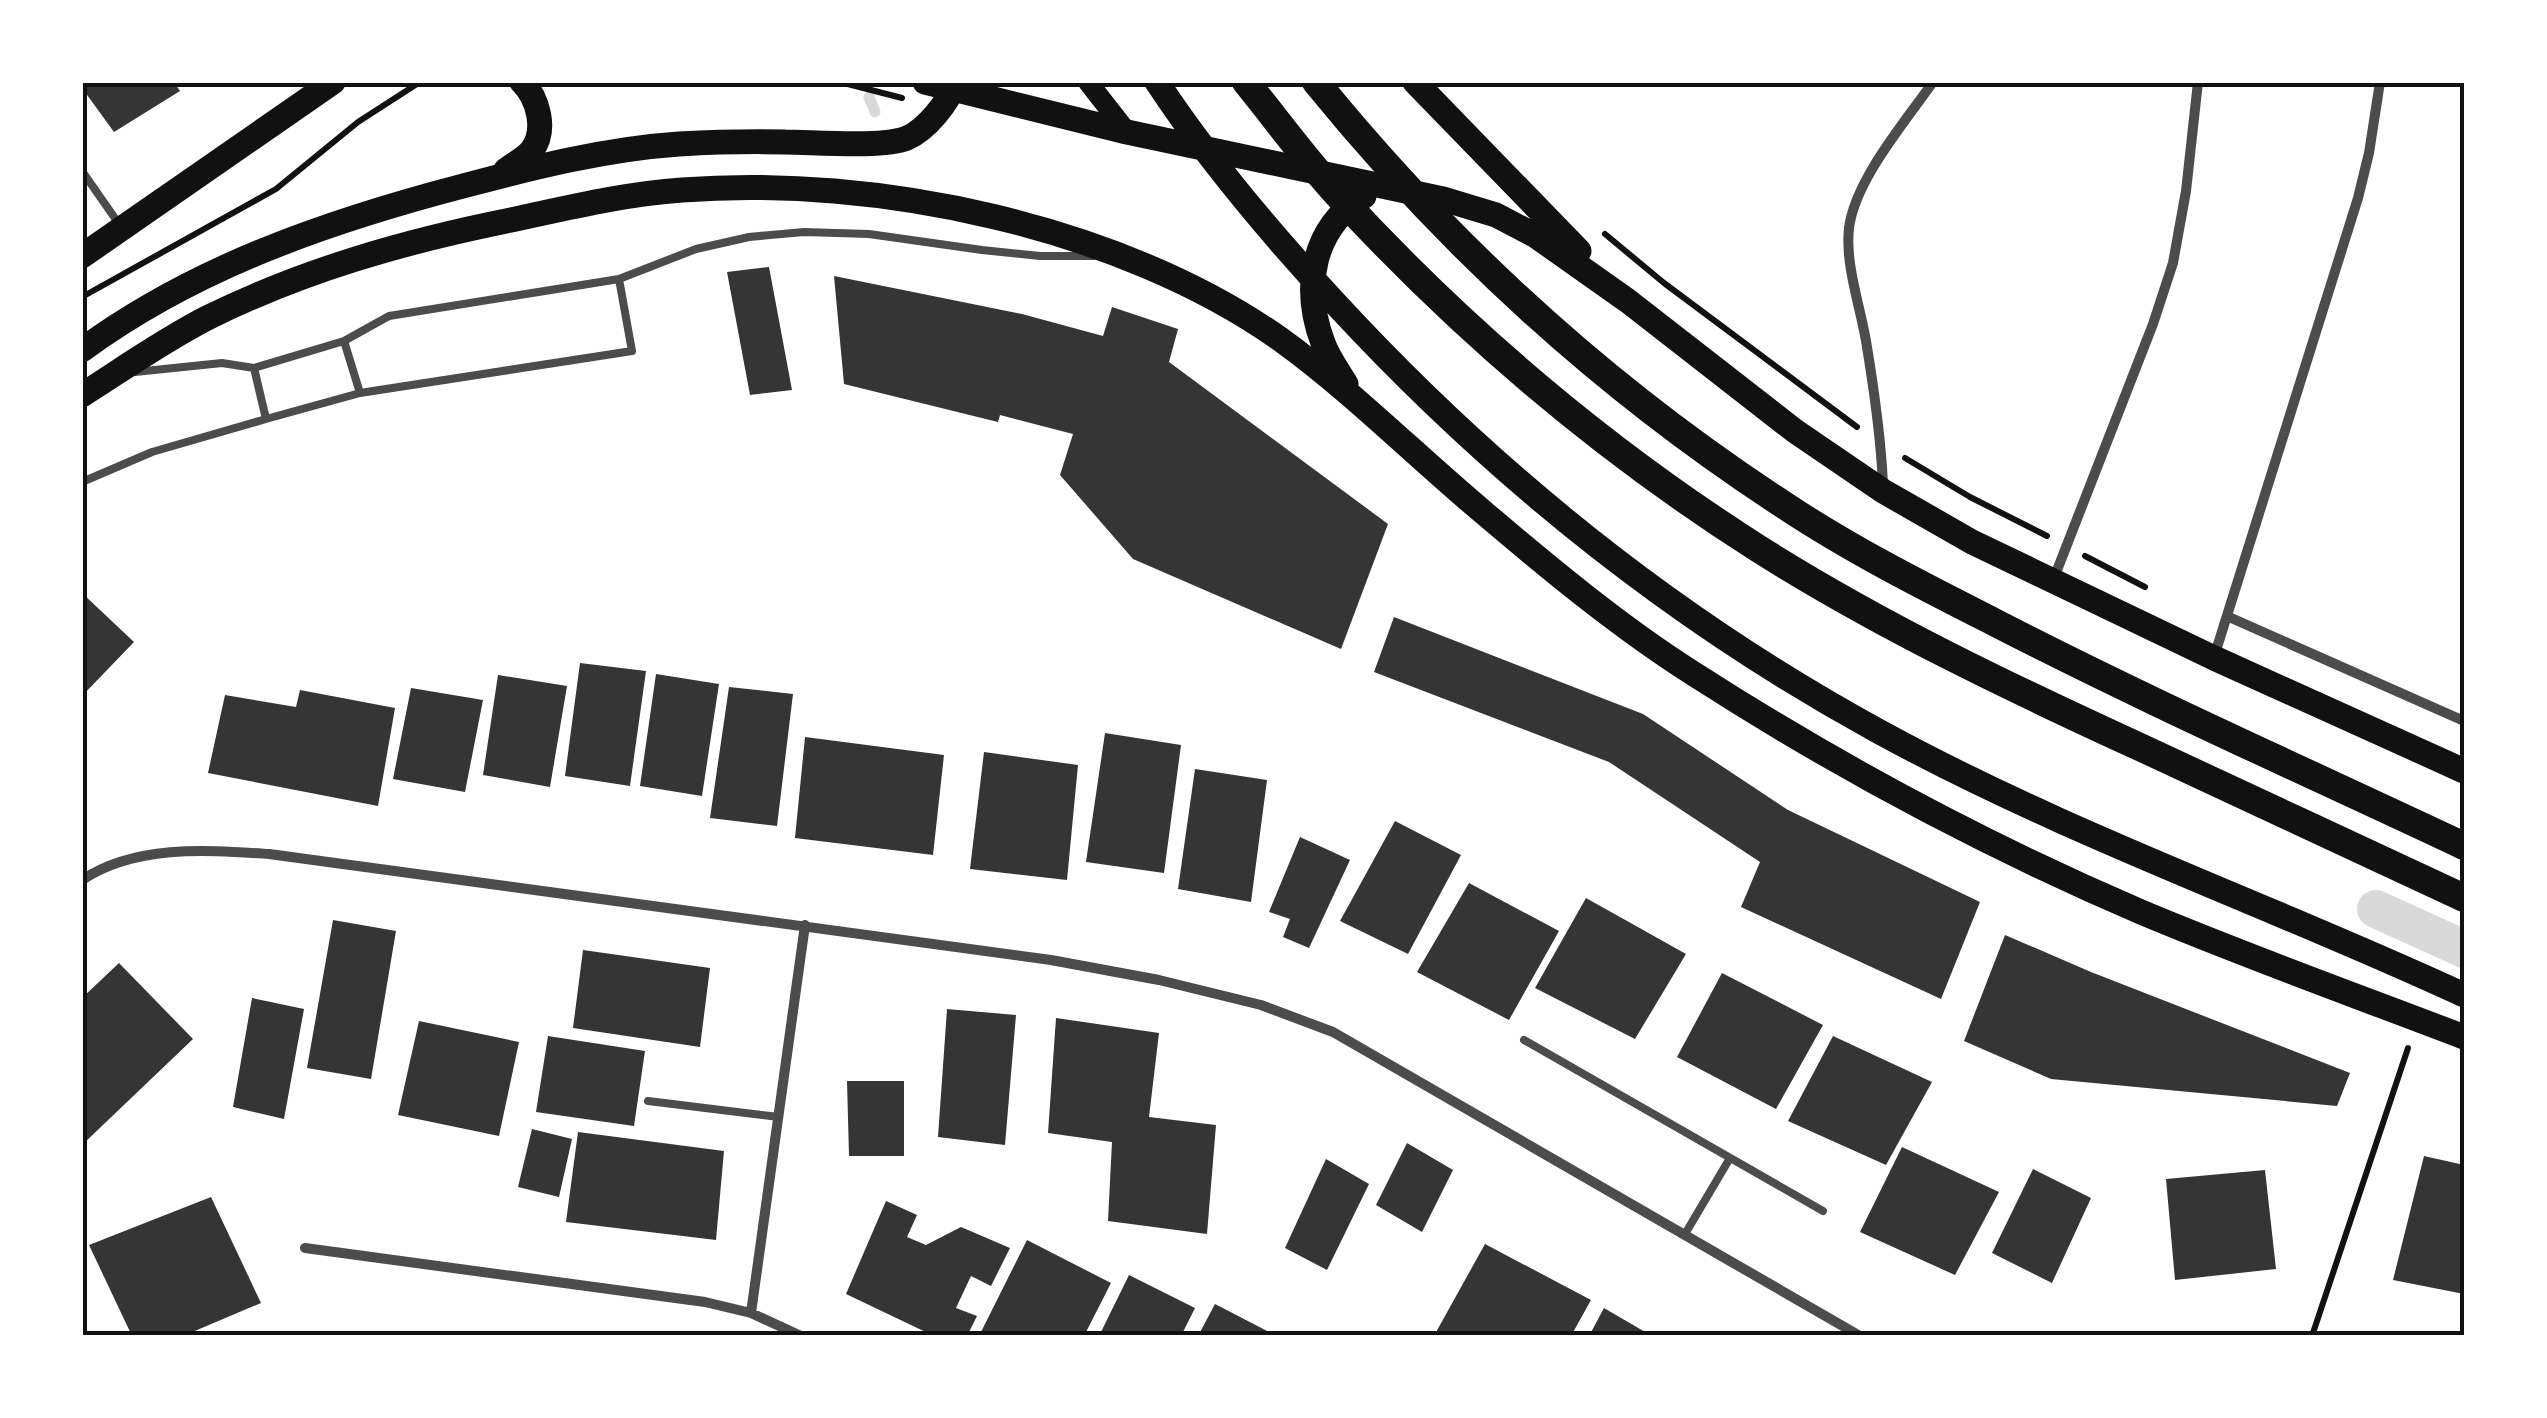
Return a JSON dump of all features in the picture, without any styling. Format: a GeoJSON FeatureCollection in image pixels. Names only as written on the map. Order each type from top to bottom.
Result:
{"type":"FeatureCollection","features":[{"type":"Feature","properties":{"kind":"highway"},"geometry":{"type":"LineString","coordinates":[[1246,82],[1336,193],[1490,343],[1572,414],[1667,487],[1760,550],[1901,632],[2048,705],[2464,898]]}},
{"type":"Feature","properties":{"kind":"highway"},"geometry":{"type":"LineString","coordinates":[[1316,82],[1376,156],[1450,236],[1522,303],[1698,446],[1789,509],[1922,585],[2069,661],[2464,846]]}},
{"type":"Feature","properties":{"kind":"main road"},"geometry":{"type":"LineString","coordinates":[[82,256],[333,82]]}},
{"type":"Feature","properties":{"kind":"main road"},"geometry":{"type":"LineString","coordinates":[[498,176],[531,151],[539,135],[536,103],[522,82]]}},
{"type":"Feature","properties":{"kind":"main road"},"geometry":{"type":"LineString","coordinates":[[925,82],[1496,215],[1536,236],[1628,301],[1795,431],[1883,491],[2052,582],[2464,772]]}},
{"type":"Feature","properties":{"kind":"main road"},"geometry":{"type":"LineString","coordinates":[[1088,82],[1127,132]]}},
{"type":"Feature","properties":{"kind":"main road"},"geometry":{"type":"LineString","coordinates":[[1157,82],[1294,260],[1444,417],[1540,502],[1630,574],[1734,647],[1878,731],[2004,794],[2464,995]]}},
{"type":"Feature","properties":{"kind":"main road"},"geometry":{"type":"LineString","coordinates":[[1415,82],[1628,301]]}},
{"type":"Feature","properties":{"kind":"main road"},"geometry":{"type":"LineString","coordinates":[[82,350],[128,316],[274,246],[370,210],[498,176],[650,146],[727,142],[848,144],[906,138],[944,108],[954,87]]}},
{"type":"Feature","properties":{"kind":"main road"},"geometry":{"type":"LineString","coordinates":[[1351,395],[1322,342],[1311,292],[1315,256],[1330,224],[1380,185]]}},
{"type":"Feature","properties":{"kind":"main road"},"geometry":{"type":"LineString","coordinates":[[82,395],[204,320],[300,278],[385,248],[590,204],[676,190],[756,186],[928,203],[1016,222],[1121,256],[1216,301],[1276,337],[1351,395],[1482,512],[1597,603],[1684,668],[1795,739],[1898,796],[2136,910],[2464,1038]]}},
{"type":"Feature","properties":{"kind":"street"},"geometry":{"type":"LineString","coordinates":[[1883,491],[1881,444],[1849,228],[1867,180],[1932,82]]}},
{"type":"Feature","properties":{"kind":"street"},"geometry":{"type":"LineString","coordinates":[[2052,582],[2173,263],[2186,192],[2198,82]]}},
{"type":"Feature","properties":{"kind":"street"},"geometry":{"type":"LineString","coordinates":[[2214,658],[2358,198],[2380,82]]}},
{"type":"Feature","properties":{"kind":"street"},"geometry":{"type":"LineString","coordinates":[[2229,617],[2464,721]]}},
{"type":"Feature","properties":{"kind":"street"},"geometry":{"type":"LineString","coordinates":[[82,880],[99,869],[145,856],[202,850],[268,854],[1051,960],[1261,1005],[1333,1032],[1860,1336]]}},
{"type":"Feature","properties":{"kind":"street"},"geometry":{"type":"LineString","coordinates":[[751,1313],[805,925]]}},
{"type":"Feature","properties":{"kind":"street"},"geometry":{"type":"LineString","coordinates":[[305,1248],[705,1302],[751,1313],[801,1336]]}},
{"type":"Feature","properties":{"kind":"lane"},"geometry":{"type":"LineString","coordinates":[[82,171],[122,228]]}},
{"type":"Feature","properties":{"kind":"lane"},"geometry":{"type":"LineString","coordinates":[[115,374],[222,363],[254,368],[344,341],[390,316],[619,279],[696,250],[749,236],[804,232],[870,234],[1040,256],[1121,256]]}},
{"type":"Feature","properties":{"kind":"lane"},"geometry":{"type":"LineString","coordinates":[[82,482],[152,452],[360,394],[632,351],[619,279]]}},
{"type":"Feature","properties":{"kind":"lane"},"geometry":{"type":"LineString","coordinates":[[344,341],[360,394]]}},
{"type":"Feature","properties":{"kind":"lane"},"geometry":{"type":"LineString","coordinates":[[254,368],[266,419]]}},
{"type":"Feature","properties":{"kind":"lane"},"geometry":{"type":"LineString","coordinates":[[1524,1040],[1823,1210]]}},
{"type":"Feature","properties":{"kind":"lane"},"geometry":{"type":"LineString","coordinates":[[648,1101],[779,1116]]}},
{"type":"Feature","properties":{"kind":"lane"},"geometry":{"type":"LineString","coordinates":[[1685,1234],[1730,1158]]}},
{"type":"Feature","properties":{"kind":"path"},"geometry":{"type":"LineString","coordinates":[[82,297],[276,189],[358,122],[420,82]]}},
{"type":"Feature","properties":{"kind":"path"},"geometry":{"type":"LineString","coordinates":[[1881,444],[1970,497],[2154,592]]}},
{"type":"Feature","properties":{"kind":"path"},"geometry":{"type":"LineString","coordinates":[[2312,1336],[2418,1020]]}},
{"type":"Feature","properties":{"kind":"building"},"geometry":{"type":"Polygon","coordinates":[[[82,82],[174,82],[180,91],[114,132],[82,88],[82,82]]]}},
{"type":"Feature","properties":{"kind":"building"},"geometry":{"type":"Polygon","coordinates":[[[769,267],[792,390],[750,395],[727,272],[769,267]]]}},
{"type":"Feature","properties":{"kind":"building"},"geometry":{"type":"Polygon","coordinates":[[[834,276],[1022,314],[1103,336],[1112,307],[1178,329],[1169,362],[1388,524],[1341,649],[1133,559],[1060,475],[1073,434],[1000,415],[998,422],[844,384],[834,276]]]}},
{"type":"Feature","properties":{"kind":"building"},"geometry":{"type":"Polygon","coordinates":[[[82,593],[134,642],[82,696],[82,593]]]}},
{"type":"Feature","properties":{"kind":"building"},"geometry":{"type":"Polygon","coordinates":[[[1394,617],[1643,714],[1788,810],[1980,902],[1941,999],[1741,907],[1760,862],[1609,762],[1374,672],[1394,617]]]}},
{"type":"Feature","properties":{"kind":"building"},"geometry":{"type":"Polygon","coordinates":[[[580,663],[646,671],[630,786],[565,776],[580,663]]]}},
{"type":"Feature","properties":{"kind":"building"},"geometry":{"type":"Polygon","coordinates":[[[656,674],[719,684],[702,796],[640,786],[656,674]]]}},
{"type":"Feature","properties":{"kind":"building"},"geometry":{"type":"Polygon","coordinates":[[[498,675],[567,686],[550,787],[483,775],[498,675]]]}},
{"type":"Feature","properties":{"kind":"building"},"geometry":{"type":"Polygon","coordinates":[[[729,687],[793,694],[777,826],[710,818],[729,687]]]}},
{"type":"Feature","properties":{"kind":"building"},"geometry":{"type":"Polygon","coordinates":[[[411,688],[483,700],[465,792],[393,779],[411,688]]]}},
{"type":"Feature","properties":{"kind":"building"},"geometry":{"type":"Polygon","coordinates":[[[300,690],[395,708],[378,806],[208,773],[225,695],[296,707],[300,690]]]}},
{"type":"Feature","properties":{"kind":"building"},"geometry":{"type":"Polygon","coordinates":[[[1105,733],[1181,745],[1164,873],[1086,862],[1105,733]]]}},
{"type":"Feature","properties":{"kind":"building"},"geometry":{"type":"Polygon","coordinates":[[[805,737],[944,755],[933,855],[795,838],[805,737]]]}},
{"type":"Feature","properties":{"kind":"building"},"geometry":{"type":"Polygon","coordinates":[[[984,752],[1078,765],[1067,880],[970,869],[984,752]]]}},
{"type":"Feature","properties":{"kind":"building"},"geometry":{"type":"Polygon","coordinates":[[[1195,769],[1267,780],[1251,902],[1178,889],[1195,769]]]}},
{"type":"Feature","properties":{"kind":"building"},"geometry":{"type":"Polygon","coordinates":[[[1395,821],[1461,855],[1408,954],[1340,921],[1395,821]]]}},
{"type":"Feature","properties":{"kind":"building"},"geometry":{"type":"Polygon","coordinates":[[[1300,837],[1350,860],[1309,948],[1283,937],[1290,919],[1269,912],[1300,837]]]}},
{"type":"Feature","properties":{"kind":"building"},"geometry":{"type":"Polygon","coordinates":[[[1469,883],[1559,931],[1509,1020],[1417,972],[1469,883]]]}},
{"type":"Feature","properties":{"kind":"building"},"geometry":{"type":"Polygon","coordinates":[[[1586,898],[1686,954],[1635,1039],[1535,988],[1586,898]]]}},
{"type":"Feature","properties":{"kind":"building"},"geometry":{"type":"Polygon","coordinates":[[[333,920],[396,931],[371,1079],[307,1068],[333,920]]]}},
{"type":"Feature","properties":{"kind":"building"},"geometry":{"type":"Polygon","coordinates":[[[2005,935],[2350,1073],[2337,1106],[2051,1079],[1964,1041],[2005,935]]]}},
{"type":"Feature","properties":{"kind":"building"},"geometry":{"type":"Polygon","coordinates":[[[583,950],[710,968],[700,1047],[573,1028],[583,950]]]}},
{"type":"Feature","properties":{"kind":"building"},"geometry":{"type":"Polygon","coordinates":[[[119,963],[193,1039],[82,1145],[82,998],[119,963]]]}},
{"type":"Feature","properties":{"kind":"building"},"geometry":{"type":"Polygon","coordinates":[[[1722,973],[1823,1025],[1776,1109],[1677,1057],[1722,973]]]}},
{"type":"Feature","properties":{"kind":"building"},"geometry":{"type":"Polygon","coordinates":[[[252,998],[304,1009],[284,1119],[233,1107],[252,998]]]}},
{"type":"Feature","properties":{"kind":"building"},"geometry":{"type":"Polygon","coordinates":[[[947,1009],[1016,1015],[1005,1145],[938,1137],[947,1009]]]}},
{"type":"Feature","properties":{"kind":"building"},"geometry":{"type":"Polygon","coordinates":[[[1056,1018],[1159,1033],[1149,1117],[1216,1125],[1207,1234],[1108,1221],[1112,1142],[1048,1133],[1056,1018]]]}},
{"type":"Feature","properties":{"kind":"building"},"geometry":{"type":"Polygon","coordinates":[[[419,1021],[519,1042],[499,1136],[398,1115],[419,1021]]]}},
{"type":"Feature","properties":{"kind":"building"},"geometry":{"type":"Polygon","coordinates":[[[548,1036],[645,1051],[634,1126],[536,1112],[548,1036]]]}},
{"type":"Feature","properties":{"kind":"building"},"geometry":{"type":"Polygon","coordinates":[[[1833,1036],[1932,1082],[1886,1165],[1788,1121],[1833,1036]]]}},
{"type":"Feature","properties":{"kind":"building"},"geometry":{"type":"Polygon","coordinates":[[[847,1081],[904,1081],[904,1156],[849,1156],[847,1081]]]}},
{"type":"Feature","properties":{"kind":"building"},"geometry":{"type":"Polygon","coordinates":[[[532,1129],[572,1139],[559,1197],[518,1187],[532,1129]]]}},
{"type":"Feature","properties":{"kind":"building"},"geometry":{"type":"Polygon","coordinates":[[[578,1132],[724,1151],[716,1240],[566,1222],[578,1132]]]}},
{"type":"Feature","properties":{"kind":"building"},"geometry":{"type":"Polygon","coordinates":[[[1407,1143],[1453,1170],[1422,1232],[1376,1205],[1407,1143]]]}},
{"type":"Feature","properties":{"kind":"building"},"geometry":{"type":"Polygon","coordinates":[[[1902,1147],[1999,1192],[1955,1275],[1860,1232],[1902,1147]]]}},
{"type":"Feature","properties":{"kind":"building"},"geometry":{"type":"Polygon","coordinates":[[[2424,1156],[2464,1165],[2464,1294],[2393,1280],[2424,1156]]]}},
{"type":"Feature","properties":{"kind":"building"},"geometry":{"type":"Polygon","coordinates":[[[1326,1159],[1369,1184],[1327,1270],[1285,1248],[1326,1159]]]}},
{"type":"Feature","properties":{"kind":"building"},"geometry":{"type":"Polygon","coordinates":[[[2033,1169],[2091,1198],[2052,1283],[1992,1253],[2033,1169]]]}},
{"type":"Feature","properties":{"kind":"building"},"geometry":{"type":"Polygon","coordinates":[[[2265,1170],[2276,1269],[2175,1280],[2166,1179],[2265,1170]]]}},
{"type":"Feature","properties":{"kind":"building"},"geometry":{"type":"Polygon","coordinates":[[[211,1197],[261,1303],[183,1336],[132,1336],[89,1245],[211,1197]]]}},
{"type":"Feature","properties":{"kind":"building"},"geometry":{"type":"Polygon","coordinates":[[[886,1201],[917,1215],[907,1237],[926,1245],[961,1227],[1010,1248],[991,1286],[971,1276],[956,1308],[977,1316],[967,1336],[934,1336],[846,1294],[886,1201]]]}},
{"type":"Feature","properties":{"kind":"building"},"geometry":{"type":"Polygon","coordinates":[[[1027,1240],[1111,1283],[1084,1336],[979,1336],[1027,1240]]]}},
{"type":"Feature","properties":{"kind":"building"},"geometry":{"type":"Polygon","coordinates":[[[1485,1244],[1591,1300],[1571,1336],[1435,1334],[1485,1244]]]}},
{"type":"Feature","properties":{"kind":"building"},"geometry":{"type":"Polygon","coordinates":[[[1129,1275],[1195,1308],[1181,1336],[1099,1336],[1129,1275]]]}},
{"type":"Feature","properties":{"kind":"building"},"geometry":{"type":"Polygon","coordinates":[[[1215,1304],[1277,1336],[1198,1336],[1215,1304]]]}},
{"type":"Feature","properties":{"kind":"building"},"geometry":{"type":"Polygon","coordinates":[[[1604,1308],[1652,1336],[1589,1336],[1604,1308]]]}},
{"type":"Feature","properties":{"kind":"waterway"},"geometry":{"type":"LineString","coordinates":[[869,97],[875,112]]}},
{"type":"Feature","properties":{"kind":"waterway"},"geometry":{"type":"LineString","coordinates":[[2376,909],[2464,949]]}}]}
